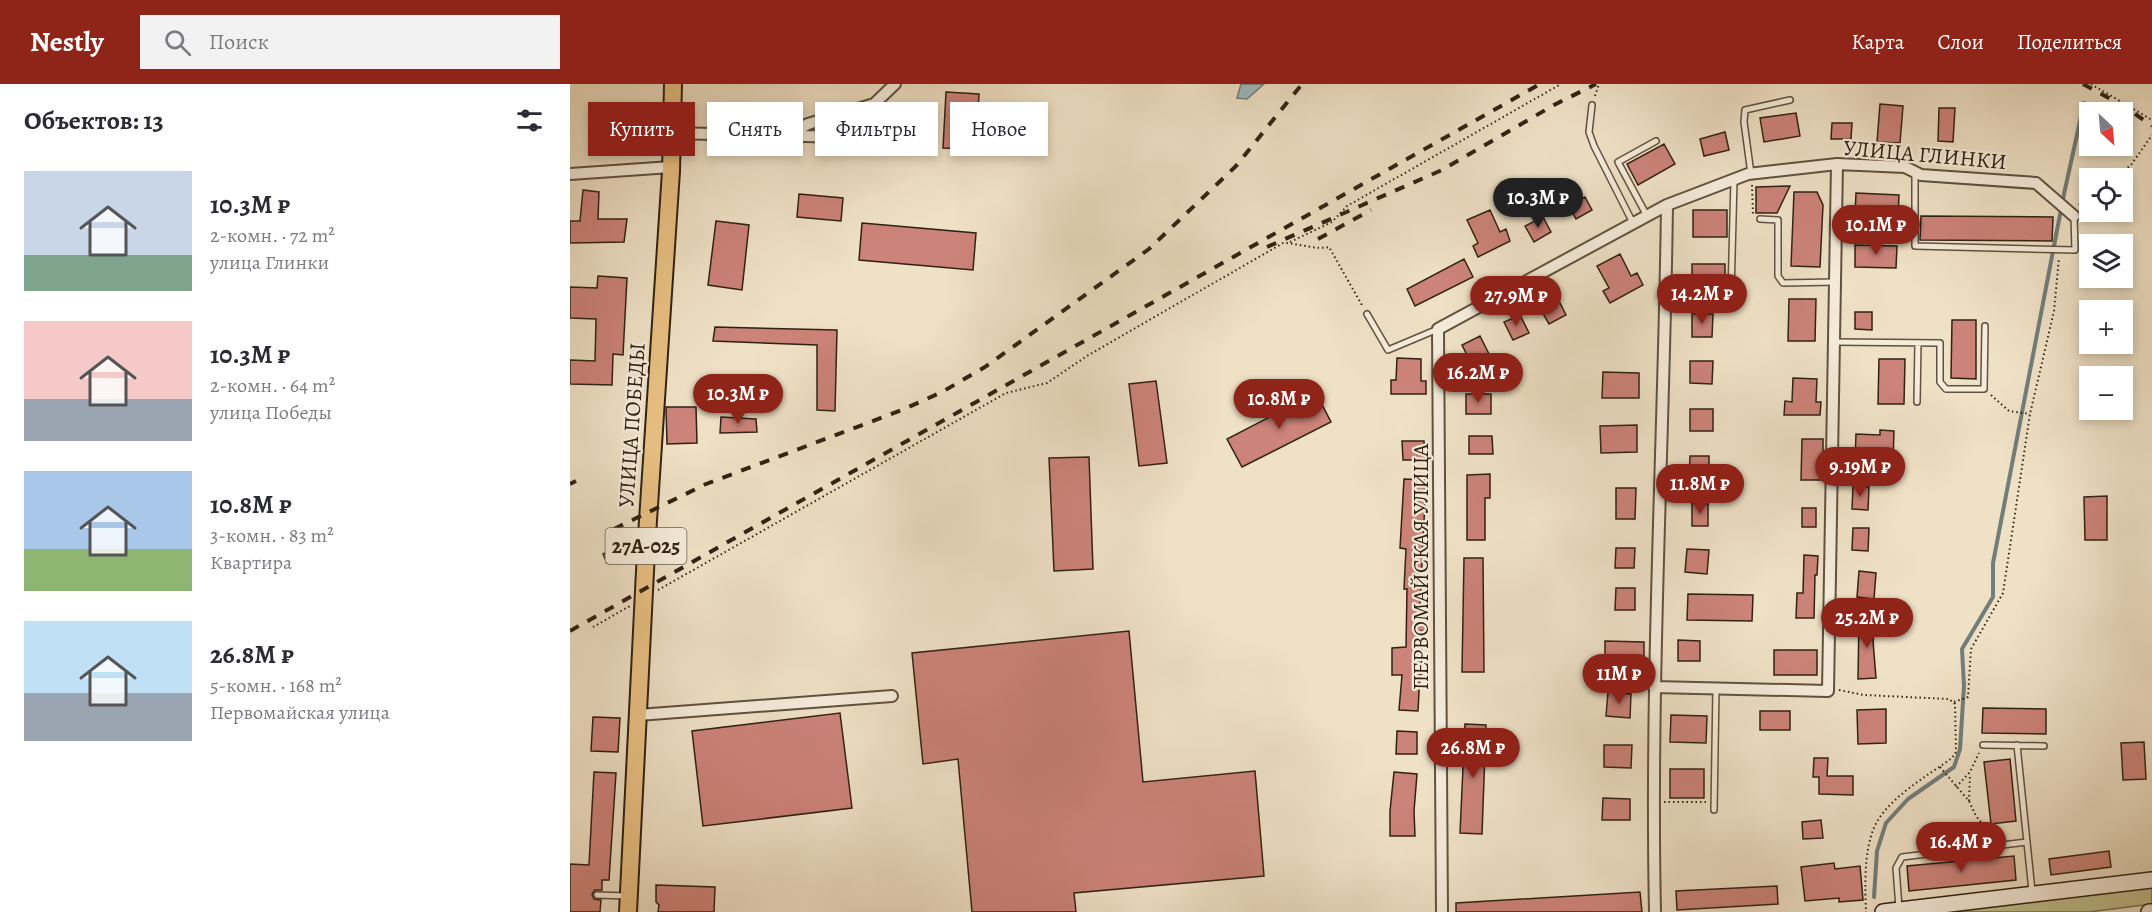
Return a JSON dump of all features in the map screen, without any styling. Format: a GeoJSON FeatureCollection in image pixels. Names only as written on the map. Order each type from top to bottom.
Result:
{"type":"FeatureCollection","features":[{"type":"Feature","properties":{"kind":"main road","name":"УЛИЦА ПОБЕДЫ"},"geometry":{"type":"LineString","coordinates":[[673,102],[674,84]]}},
{"type":"Feature","properties":{"kind":"main road","name":"УЛИЦА ПОБЕДЫ"},"geometry":{"type":"LineString","coordinates":[[628,904],[646,551],[671,156]]}},
{"type":"Feature","properties":{"kind":"main road"},"geometry":{"type":"LineString","coordinates":[[1883,912],[2152,880]]}},
{"type":"Feature","properties":{"kind":"street"},"geometry":{"type":"LineString","coordinates":[[803,127],[874,104],[895,84]]}},
{"type":"Feature","properties":{"kind":"street"},"geometry":{"type":"LineString","coordinates":[[1654,687],[1828,691],[1837,164]]}},
{"type":"Feature","properties":{"kind":"street","name":"УЛИЦА ГЛИНКИ"},"geometry":{"type":"LineString","coordinates":[[1438,329],[1667,205],[1752,174],[1837,164],[1905,167],[1921,176],[2036,183],[2074,216]]}},
{"type":"Feature","properties":{"kind":"street"},"geometry":{"type":"LineString","coordinates":[[570,174],[671,167]]}},
{"type":"Feature","properties":{"kind":"street"},"geometry":{"type":"LineString","coordinates":[[1655,912],[1654,687],[1667,205]]}},
{"type":"Feature","properties":{"kind":"street","name":"ПЕРВОМАЙСКАЯ УЛИЦА"},"geometry":{"type":"LineString","coordinates":[[1438,329],[1442,912]]}},
{"type":"Feature","properties":{"kind":"street"},"geometry":{"type":"LineString","coordinates":[[638,715],[892,696]]}},
{"type":"Feature","properties":{"kind":"lane"},"geometry":{"type":"LineString","coordinates":[[1752,174],[1744,122],[1745,110],[1790,100]]}},
{"type":"Feature","properties":{"kind":"lane"},"geometry":{"type":"LineString","coordinates":[[1592,105],[1589,132],[1633,223]]}},
{"type":"Feature","properties":{"kind":"lane"},"geometry":{"type":"LineString","coordinates":[[1647,216],[1618,162],[1656,141]]}},
{"type":"Feature","properties":{"kind":"lane"},"geometry":{"type":"LineString","coordinates":[[1915,172],[1915,246],[2075,250],[2074,216]]}},
{"type":"Feature","properties":{"kind":"lane"},"geometry":{"type":"LineString","coordinates":[[1666,294],[1731,294],[1734,180]]}},
{"type":"Feature","properties":{"kind":"lane"},"geometry":{"type":"LineString","coordinates":[[1760,219],[1778,220],[1778,276],[1783,283],[1835,282]]}},
{"type":"Feature","properties":{"kind":"lane"},"geometry":{"type":"LineString","coordinates":[[1836,229],[1856,230]]}},
{"type":"Feature","properties":{"kind":"lane"},"geometry":{"type":"LineString","coordinates":[[1367,314],[1388,350],[1438,329]]}},
{"type":"Feature","properties":{"kind":"lane"},"geometry":{"type":"LineString","coordinates":[[1834,342],[1940,343],[1940,382],[1946,389],[1984,390],[1985,326]]}},
{"type":"Feature","properties":{"kind":"lane"},"geometry":{"type":"LineString","coordinates":[[1917,402],[1918,343]]}},
{"type":"Feature","properties":{"kind":"lane"},"geometry":{"type":"LineString","coordinates":[[1714,810],[1716,688]]}},
{"type":"Feature","properties":{"kind":"lane"},"geometry":{"type":"LineString","coordinates":[[1983,745],[2044,746]]}},
{"type":"Feature","properties":{"kind":"lane"},"geometry":{"type":"LineString","coordinates":[[2018,746],[2032,893]]}},
{"type":"Feature","properties":{"kind":"lane"},"geometry":{"type":"LineString","coordinates":[[1899,910],[1896,868],[1902,857],[2027,842]]}},
{"type":"Feature","properties":{"kind":"lane"},"geometry":{"type":"LineString","coordinates":[[597,895],[628,904]]}},
{"type":"Feature","properties":{"kind":"path"},"geometry":{"type":"LineString","coordinates":[[1288,243],[1332,222],[1347,206],[1561,84]]}},
{"type":"Feature","properties":{"kind":"path"},"geometry":{"type":"LineString","coordinates":[[1592,105],[1599,84]]}},
{"type":"Feature","properties":{"kind":"path"},"geometry":{"type":"LineString","coordinates":[[2091,84],[2152,120]]}},
{"type":"Feature","properties":{"kind":"path"},"geometry":{"type":"LineString","coordinates":[[2127,168],[2152,135]]}},
{"type":"Feature","properties":{"kind":"path"},"geometry":{"type":"LineString","coordinates":[[1752,174],[1751,213],[1760,219]]}},
{"type":"Feature","properties":{"kind":"path"},"geometry":{"type":"LineString","coordinates":[[2074,216],[2079,205]]}},
{"type":"Feature","properties":{"kind":"path"},"geometry":{"type":"LineString","coordinates":[[657,590],[1006,393],[1047,383],[1087,356],[1283,243],[1319,249],[1329,247],[1367,314]]}},
{"type":"Feature","properties":{"kind":"path"},"geometry":{"type":"LineString","coordinates":[[1828,687],[1846,693],[1949,699],[1954,702],[1968,697],[1971,649],[2003,593],[2030,414],[2054,311],[2060,249]]}},
{"type":"Feature","properties":{"kind":"path"},"geometry":{"type":"LineString","coordinates":[[1994,397],[2009,411],[2030,414]]}},
{"type":"Feature","properties":{"kind":"path"},"geometry":{"type":"LineString","coordinates":[[593,627],[628,608]]}},
{"type":"Feature","properties":{"kind":"path"},"geometry":{"type":"LineString","coordinates":[[1866,912],[1865,878],[1872,834],[1880,817],[1903,794],[1952,758],[1956,752],[1954,702]]}},
{"type":"Feature","properties":{"kind":"path"},"geometry":{"type":"LineString","coordinates":[[1956,786],[1970,772],[1983,745]]}},
{"type":"Feature","properties":{"kind":"path"},"geometry":{"type":"LineString","coordinates":[[1940,767],[1949,780],[1970,801],[1976,816],[1987,831],[2002,845]]}},
{"type":"Feature","properties":{"kind":"path"},"geometry":{"type":"LineString","coordinates":[[1970,772],[1970,801]]}},
{"type":"Feature","properties":{"kind":"path"},"geometry":{"type":"LineString","coordinates":[[1653,802],[1714,802]]}},
{"type":"Feature","properties":{"kind":"green space"},"geometry":{"type":"Polygon","coordinates":[[[2152,885],[2152,904],[2089,912],[1926,912],[2152,885]]]}},
{"type":"Feature","properties":{"kind":"water"},"geometry":{"type":"Polygon","coordinates":[[[1241,84],[1264,84],[1247,99],[1237,98],[1241,84]]]}},
{"type":"Feature","properties":{"kind":"building"},"geometry":{"type":"Polygon","coordinates":[[[946,92],[979,94],[979,102],[950,102],[950,148],[943,148],[946,92]]]}},
{"type":"Feature","properties":{"kind":"building"},"geometry":{"type":"Polygon","coordinates":[[[1880,104],[1903,106],[1900,143],[1877,142],[1880,104]]]}},
{"type":"Feature","properties":{"kind":"building"},"geometry":{"type":"Polygon","coordinates":[[[1939,108],[1955,108],[1953,142],[1938,141],[1939,108]]]}},
{"type":"Feature","properties":{"kind":"building"},"geometry":{"type":"Polygon","coordinates":[[[1796,113],[1800,136],[1764,142],[1760,118],[1796,113]]]}},
{"type":"Feature","properties":{"kind":"building"},"geometry":{"type":"Polygon","coordinates":[[[1832,123],[1852,123],[1851,139],[1831,139],[1832,123]]]}},
{"type":"Feature","properties":{"kind":"building"},"geometry":{"type":"Polygon","coordinates":[[[1725,132],[1729,150],[1704,156],[1700,139],[1725,132]]]}},
{"type":"Feature","properties":{"kind":"building"},"geometry":{"type":"Polygon","coordinates":[[[1664,144],[1675,164],[1638,185],[1627,164],[1664,144]]]}},
{"type":"Feature","properties":{"kind":"building"},"geometry":{"type":"Polygon","coordinates":[[[1790,186],[1777,213],[1756,213],[1756,187],[1790,186]]]}},
{"type":"Feature","properties":{"kind":"building"},"geometry":{"type":"Polygon","coordinates":[[[583,190],[599,192],[598,219],[627,219],[624,242],[570,243],[570,221],[580,221],[583,190]]]}},
{"type":"Feature","properties":{"kind":"building"},"geometry":{"type":"Polygon","coordinates":[[[1794,192],[1817,192],[1823,205],[1820,267],[1791,266],[1794,192]]]}},
{"type":"Feature","properties":{"kind":"building"},"geometry":{"type":"Polygon","coordinates":[[[1856,193],[1899,195],[1898,217],[1855,215],[1856,193]]]}},
{"type":"Feature","properties":{"kind":"building"},"geometry":{"type":"Polygon","coordinates":[[[799,194],[843,198],[841,221],[797,217],[799,194]]]}},
{"type":"Feature","properties":{"kind":"building"},"geometry":{"type":"Polygon","coordinates":[[[1585,197],[1592,210],[1576,219],[1569,206],[1585,197]]]}},
{"type":"Feature","properties":{"kind":"building"},"geometry":{"type":"Polygon","coordinates":[[[1490,210],[1500,232],[1506,229],[1510,241],[1478,257],[1473,246],[1478,243],[1467,220],[1490,210]]]}},
{"type":"Feature","properties":{"kind":"building"},"geometry":{"type":"Polygon","coordinates":[[[1693,210],[1727,210],[1727,237],[1693,237],[1693,210]]]}},
{"type":"Feature","properties":{"kind":"building"},"geometry":{"type":"Polygon","coordinates":[[[1921,216],[2053,217],[2052,241],[1920,240],[1921,216]]]}},
{"type":"Feature","properties":{"kind":"building"},"geometry":{"type":"Polygon","coordinates":[[[1543,217],[1551,232],[1534,242],[1525,226],[1543,217]]]}},
{"type":"Feature","properties":{"kind":"building"},"geometry":{"type":"Polygon","coordinates":[[[716,221],[749,225],[742,290],[708,285],[716,221]]]}},
{"type":"Feature","properties":{"kind":"building"},"geometry":{"type":"Polygon","coordinates":[[[862,223],[976,233],[973,270],[859,260],[862,223]]]}},
{"type":"Feature","properties":{"kind":"building"},"geometry":{"type":"Polygon","coordinates":[[[1855,245],[1897,246],[1896,268],[1855,267],[1855,245]]]}},
{"type":"Feature","properties":{"kind":"building"},"geometry":{"type":"Polygon","coordinates":[[[1620,254],[1631,276],[1637,273],[1643,285],[1610,303],[1603,291],[1609,288],[1597,266],[1620,254]]]}},
{"type":"Feature","properties":{"kind":"building"},"geometry":{"type":"Polygon","coordinates":[[[1464,259],[1473,277],[1415,306],[1407,289],[1464,259]]]}},
{"type":"Feature","properties":{"kind":"building"},"geometry":{"type":"Polygon","coordinates":[[[1692,264],[1725,264],[1725,289],[1692,289],[1692,264]]]}},
{"type":"Feature","properties":{"kind":"building"},"geometry":{"type":"Polygon","coordinates":[[[598,276],[627,278],[623,355],[613,354],[612,385],[570,384],[570,360],[595,361],[596,319],[570,318],[570,287],[597,288],[598,276]]]}},
{"type":"Feature","properties":{"kind":"building"},"geometry":{"type":"Polygon","coordinates":[[[1556,295],[1566,315],[1549,324],[1538,305],[1556,295]]]}},
{"type":"Feature","properties":{"kind":"building"},"geometry":{"type":"Polygon","coordinates":[[[1789,299],[1816,299],[1815,341],[1788,341],[1789,299]]]}},
{"type":"Feature","properties":{"kind":"building"},"geometry":{"type":"Polygon","coordinates":[[[1855,312],[1872,312],[1872,330],[1855,329],[1855,312]]]}},
{"type":"Feature","properties":{"kind":"building"},"geometry":{"type":"Polygon","coordinates":[[[1692,314],[1713,314],[1712,337],[1692,337],[1692,314]]]}},
{"type":"Feature","properties":{"kind":"building"},"geometry":{"type":"Polygon","coordinates":[[[1520,315],[1529,333],[1513,340],[1504,322],[1520,315]]]}},
{"type":"Feature","properties":{"kind":"building"},"geometry":{"type":"Polygon","coordinates":[[[1952,320],[1976,320],[1976,379],[1951,378],[1952,320]]]}},
{"type":"Feature","properties":{"kind":"building"},"geometry":{"type":"Polygon","coordinates":[[[715,327],[837,330],[835,411],[817,410],[817,345],[713,341],[715,327]]]}},
{"type":"Feature","properties":{"kind":"building"},"geometry":{"type":"Polygon","coordinates":[[[1480,336],[1491,358],[1473,367],[1462,345],[1480,336]]]}},
{"type":"Feature","properties":{"kind":"building"},"geometry":{"type":"Polygon","coordinates":[[[1397,358],[1421,359],[1421,381],[1426,381],[1426,394],[1391,394],[1391,380],[1396,380],[1397,358]]]}},
{"type":"Feature","properties":{"kind":"building"},"geometry":{"type":"Polygon","coordinates":[[[1879,359],[1905,359],[1904,404],[1878,404],[1879,359]]]}},
{"type":"Feature","properties":{"kind":"building"},"geometry":{"type":"Polygon","coordinates":[[[1690,361],[1713,361],[1712,384],[1690,383],[1690,361]]]}},
{"type":"Feature","properties":{"kind":"building"},"geometry":{"type":"Polygon","coordinates":[[[1603,372],[1639,373],[1639,398],[1602,398],[1603,372]]]}},
{"type":"Feature","properties":{"kind":"building"},"geometry":{"type":"Polygon","coordinates":[[[1793,378],[1817,379],[1816,402],[1821,402],[1820,415],[1784,415],[1785,401],[1792,402],[1793,378]]]}},
{"type":"Feature","properties":{"kind":"building"},"geometry":{"type":"Polygon","coordinates":[[[1156,381],[1167,463],[1139,466],[1129,384],[1156,381]]]}},
{"type":"Feature","properties":{"kind":"building"},"geometry":{"type":"Polygon","coordinates":[[[1316,393],[1331,422],[1242,467],[1227,439],[1316,393]]]}},
{"type":"Feature","properties":{"kind":"building"},"geometry":{"type":"Polygon","coordinates":[[[1466,394],[1491,394],[1491,414],[1466,414],[1466,394]]]}},
{"type":"Feature","properties":{"kind":"building"},"geometry":{"type":"Polygon","coordinates":[[[666,407],[696,407],[697,443],[667,444],[666,407]]]}},
{"type":"Feature","properties":{"kind":"building"},"geometry":{"type":"Polygon","coordinates":[[[1690,409],[1713,409],[1713,431],[1690,431],[1690,409]]]}},
{"type":"Feature","properties":{"kind":"building"},"geometry":{"type":"Polygon","coordinates":[[[721,417],[756,419],[757,432],[720,433],[721,417]]]}},
{"type":"Feature","properties":{"kind":"building"},"geometry":{"type":"Polygon","coordinates":[[[1637,425],[1637,452],[1601,453],[1600,426],[1637,425]]]}},
{"type":"Feature","properties":{"kind":"building"},"geometry":{"type":"Polygon","coordinates":[[[1880,430],[1894,431],[1893,463],[1855,460],[1856,434],[1880,435],[1880,430]]]}},
{"type":"Feature","properties":{"kind":"building"},"geometry":{"type":"Polygon","coordinates":[[[1469,436],[1492,436],[1493,454],[1469,454],[1469,436]]]}},
{"type":"Feature","properties":{"kind":"building"},"geometry":{"type":"Polygon","coordinates":[[[1802,439],[1823,439],[1823,480],[1801,480],[1802,439]]]}},
{"type":"Feature","properties":{"kind":"building"},"geometry":{"type":"Polygon","coordinates":[[[1402,441],[1424,441],[1425,460],[1403,460],[1402,441]]]}},
{"type":"Feature","properties":{"kind":"building"},"geometry":{"type":"Polygon","coordinates":[[[1690,456],[1709,456],[1709,479],[1689,479],[1690,456]]]}},
{"type":"Feature","properties":{"kind":"building"},"geometry":{"type":"Polygon","coordinates":[[[1089,457],[1093,569],[1054,571],[1049,458],[1089,457]]]}},
{"type":"Feature","properties":{"kind":"building"},"geometry":{"type":"Polygon","coordinates":[[[1490,474],[1490,498],[1485,498],[1485,540],[1467,540],[1467,475],[1490,474]]]}},
{"type":"Feature","properties":{"kind":"building"},"geometry":{"type":"Polygon","coordinates":[[[1404,479],[1426,480],[1420,606],[1426,606],[1426,631],[1421,631],[1422,674],[1420,674],[1418,711],[1399,710],[1402,675],[1392,675],[1392,648],[1406,647],[1407,589],[1404,589],[1406,549],[1400,548],[1404,479]]]}},
{"type":"Feature","properties":{"kind":"building"},"geometry":{"type":"Polygon","coordinates":[[[1853,486],[1869,487],[1868,510],[1852,509],[1853,486]]]}},
{"type":"Feature","properties":{"kind":"building"},"geometry":{"type":"Polygon","coordinates":[[[1616,488],[1636,488],[1635,519],[1616,519],[1616,488]]]}},
{"type":"Feature","properties":{"kind":"building"},"geometry":{"type":"Polygon","coordinates":[[[2107,496],[2107,540],[2085,540],[2084,497],[2107,496]]]}},
{"type":"Feature","properties":{"kind":"building"},"geometry":{"type":"Polygon","coordinates":[[[1692,503],[1708,504],[1708,526],[1692,526],[1692,503]]]}},
{"type":"Feature","properties":{"kind":"building"},"geometry":{"type":"Polygon","coordinates":[[[1802,508],[1816,508],[1816,527],[1802,527],[1802,508]]]}},
{"type":"Feature","properties":{"kind":"building"},"geometry":{"type":"Polygon","coordinates":[[[1853,528],[1869,528],[1868,551],[1852,550],[1853,528]]]}},
{"type":"Feature","properties":{"kind":"building"},"geometry":{"type":"Polygon","coordinates":[[[628,543],[632,553],[607,563],[603,554],[628,543]]]}},
{"type":"Feature","properties":{"kind":"building"},"geometry":{"type":"Polygon","coordinates":[[[1616,548],[1635,548],[1634,568],[1615,568],[1616,548]]]}},
{"type":"Feature","properties":{"kind":"building"},"geometry":{"type":"Polygon","coordinates":[[[1687,549],[1709,550],[1707,574],[1685,572],[1687,549]]]}},
{"type":"Feature","properties":{"kind":"building"},"geometry":{"type":"Polygon","coordinates":[[[1804,555],[1818,556],[1814,618],[1796,618],[1797,593],[1803,593],[1804,555]]]}},
{"type":"Feature","properties":{"kind":"building"},"geometry":{"type":"Polygon","coordinates":[[[1464,558],[1483,558],[1484,672],[1462,672],[1464,558]]]}},
{"type":"Feature","properties":{"kind":"building"},"geometry":{"type":"Polygon","coordinates":[[[1859,571],[1876,573],[1874,599],[1857,597],[1859,571]]]}},
{"type":"Feature","properties":{"kind":"building"},"geometry":{"type":"Polygon","coordinates":[[[1616,588],[1635,588],[1635,610],[1615,610],[1616,588]]]}},
{"type":"Feature","properties":{"kind":"building"},"geometry":{"type":"Polygon","coordinates":[[[1688,594],[1753,595],[1752,621],[1687,620],[1688,594]]]}},
{"type":"Feature","properties":{"kind":"building"},"geometry":{"type":"Polygon","coordinates":[[[1859,619],[1876,619],[1873,641],[1876,678],[1858,679],[1859,619]]]}},
{"type":"Feature","properties":{"kind":"building"},"geometry":{"type":"Polygon","coordinates":[[[1129,631],[1143,782],[1255,771],[1264,876],[1074,893],[1076,912],[972,912],[958,759],[923,764],[912,653],[1129,631]]]}},
{"type":"Feature","properties":{"kind":"building"},"geometry":{"type":"Polygon","coordinates":[[[1678,640],[1700,641],[1700,661],[1678,661],[1678,640]]]}},
{"type":"Feature","properties":{"kind":"building"},"geometry":{"type":"Polygon","coordinates":[[[1605,641],[1644,642],[1644,660],[1605,660],[1605,641]]]}},
{"type":"Feature","properties":{"kind":"building"},"geometry":{"type":"Polygon","coordinates":[[[1774,650],[1817,650],[1817,675],[1774,675],[1774,650]]]}},
{"type":"Feature","properties":{"kind":"building"},"geometry":{"type":"Polygon","coordinates":[[[1608,692],[1631,694],[1630,718],[1606,716],[1608,692]]]}},
{"type":"Feature","properties":{"kind":"building"},"geometry":{"type":"Polygon","coordinates":[[[1983,708],[2046,709],[2046,734],[1982,733],[1983,708]]]}},
{"type":"Feature","properties":{"kind":"building"},"geometry":{"type":"Polygon","coordinates":[[[1886,709],[1886,743],[1858,744],[1857,710],[1886,709]]]}},
{"type":"Feature","properties":{"kind":"building"},"geometry":{"type":"Polygon","coordinates":[[[1760,711],[1790,711],[1790,730],[1760,730],[1760,711]]]}},
{"type":"Feature","properties":{"kind":"building"},"geometry":{"type":"Polygon","coordinates":[[[840,713],[852,808],[703,826],[692,731],[840,713]]]}},
{"type":"Feature","properties":{"kind":"building"},"geometry":{"type":"Polygon","coordinates":[[[1671,715],[1707,716],[1706,743],[1670,742],[1671,715]]]}},
{"type":"Feature","properties":{"kind":"building"},"geometry":{"type":"Polygon","coordinates":[[[593,717],[620,718],[618,752],[591,751],[593,717]]]}},
{"type":"Feature","properties":{"kind":"building"},"geometry":{"type":"Polygon","coordinates":[[[1465,724],[1486,725],[1482,834],[1460,833],[1465,724]]]}},
{"type":"Feature","properties":{"kind":"building"},"geometry":{"type":"Polygon","coordinates":[[[1397,731],[1417,732],[1417,754],[1396,754],[1397,731]]]}},
{"type":"Feature","properties":{"kind":"building"},"geometry":{"type":"Polygon","coordinates":[[[2144,742],[2146,779],[2123,780],[2121,743],[2144,742]]]}},
{"type":"Feature","properties":{"kind":"building"},"geometry":{"type":"Polygon","coordinates":[[[1604,745],[1632,745],[1631,768],[1604,767],[1604,745]]]}},
{"type":"Feature","properties":{"kind":"building"},"geometry":{"type":"Polygon","coordinates":[[[1814,758],[1828,758],[1827,776],[1853,776],[1853,795],[1819,794],[1819,777],[1813,777],[1814,758]]]}},
{"type":"Feature","properties":{"kind":"building"},"geometry":{"type":"Polygon","coordinates":[[[2010,759],[2016,821],[1991,824],[1984,762],[2010,759]]]}},
{"type":"Feature","properties":{"kind":"building"},"geometry":{"type":"Polygon","coordinates":[[[1670,769],[1704,769],[1704,798],[1670,798],[1670,769]]]}},
{"type":"Feature","properties":{"kind":"building"},"geometry":{"type":"Polygon","coordinates":[[[594,772],[616,773],[609,880],[602,880],[602,890],[595,890],[592,894],[594,899],[601,900],[600,912],[570,912],[570,864],[589,865],[594,772]]]}},
{"type":"Feature","properties":{"kind":"building"},"geometry":{"type":"Polygon","coordinates":[[[1394,772],[1417,774],[1414,811],[1415,836],[1390,836],[1394,772]]]}},
{"type":"Feature","properties":{"kind":"building"},"geometry":{"type":"Polygon","coordinates":[[[1603,798],[1630,799],[1630,820],[1602,820],[1603,798]]]}},
{"type":"Feature","properties":{"kind":"building"},"geometry":{"type":"Polygon","coordinates":[[[1821,820],[1823,838],[1803,839],[1802,822],[1821,820]]]}},
{"type":"Feature","properties":{"kind":"building"},"geometry":{"type":"Polygon","coordinates":[[[2109,851],[2111,867],[2051,875],[2049,859],[2109,851]]]}},
{"type":"Feature","properties":{"kind":"building"},"geometry":{"type":"Polygon","coordinates":[[[2014,856],[2016,880],[1909,891],[1907,866],[2014,856]]]}},
{"type":"Feature","properties":{"kind":"building"},"geometry":{"type":"Polygon","coordinates":[[[1834,863],[1835,869],[1860,866],[1863,900],[1839,902],[1839,898],[1805,901],[1801,867],[1834,863]]]}},
{"type":"Feature","properties":{"kind":"building"},"geometry":{"type":"Polygon","coordinates":[[[656,885],[715,887],[714,912],[658,912],[656,885]]]}},
{"type":"Feature","properties":{"kind":"building"},"geometry":{"type":"Polygon","coordinates":[[[1777,886],[1778,904],[1677,910],[1676,891],[1777,886]]]}},
{"type":"Feature","properties":{"kind":"building"},"geometry":{"type":"Polygon","coordinates":[[[1640,892],[1642,912],[1456,912],[1456,903],[1640,892]]]}},
{"type":"Feature","properties":{"kind":"waterway"},"geometry":{"type":"LineString","coordinates":[[1874,897],[1877,851],[1886,823],[1908,799],[1954,767],[1960,749],[1964,686],[1962,649],[1993,597],[1993,563],[2079,126]]}},
{"type":"Feature","properties":{"kind":"railway"},"geometry":{"type":"LineString","coordinates":[[614,529],[706,484],[902,410],[942,392],[985,367],[1149,249],[1236,166],[1302,84]]}},
{"type":"Feature","properties":{"kind":"railway"},"geometry":{"type":"LineString","coordinates":[[570,631],[1540,84]]}},
{"type":"Feature","properties":{"kind":"railway"},"geometry":{"type":"LineString","coordinates":[[1267,247],[1442,170],[1554,105],[1596,84]]}},
{"type":"Feature","properties":{"kind":"railway"},"geometry":{"type":"LineString","coordinates":[[2083,84],[2127,108],[2152,126]]}},
{"type":"Feature","properties":{"kind":"railway"},"geometry":{"type":"LineString","coordinates":[[1318,239],[1371,210]]}},
{"type":"Feature","properties":{"kind":"railway"},"geometry":{"type":"LineString","coordinates":[[570,484],[576,481]]}}]}
